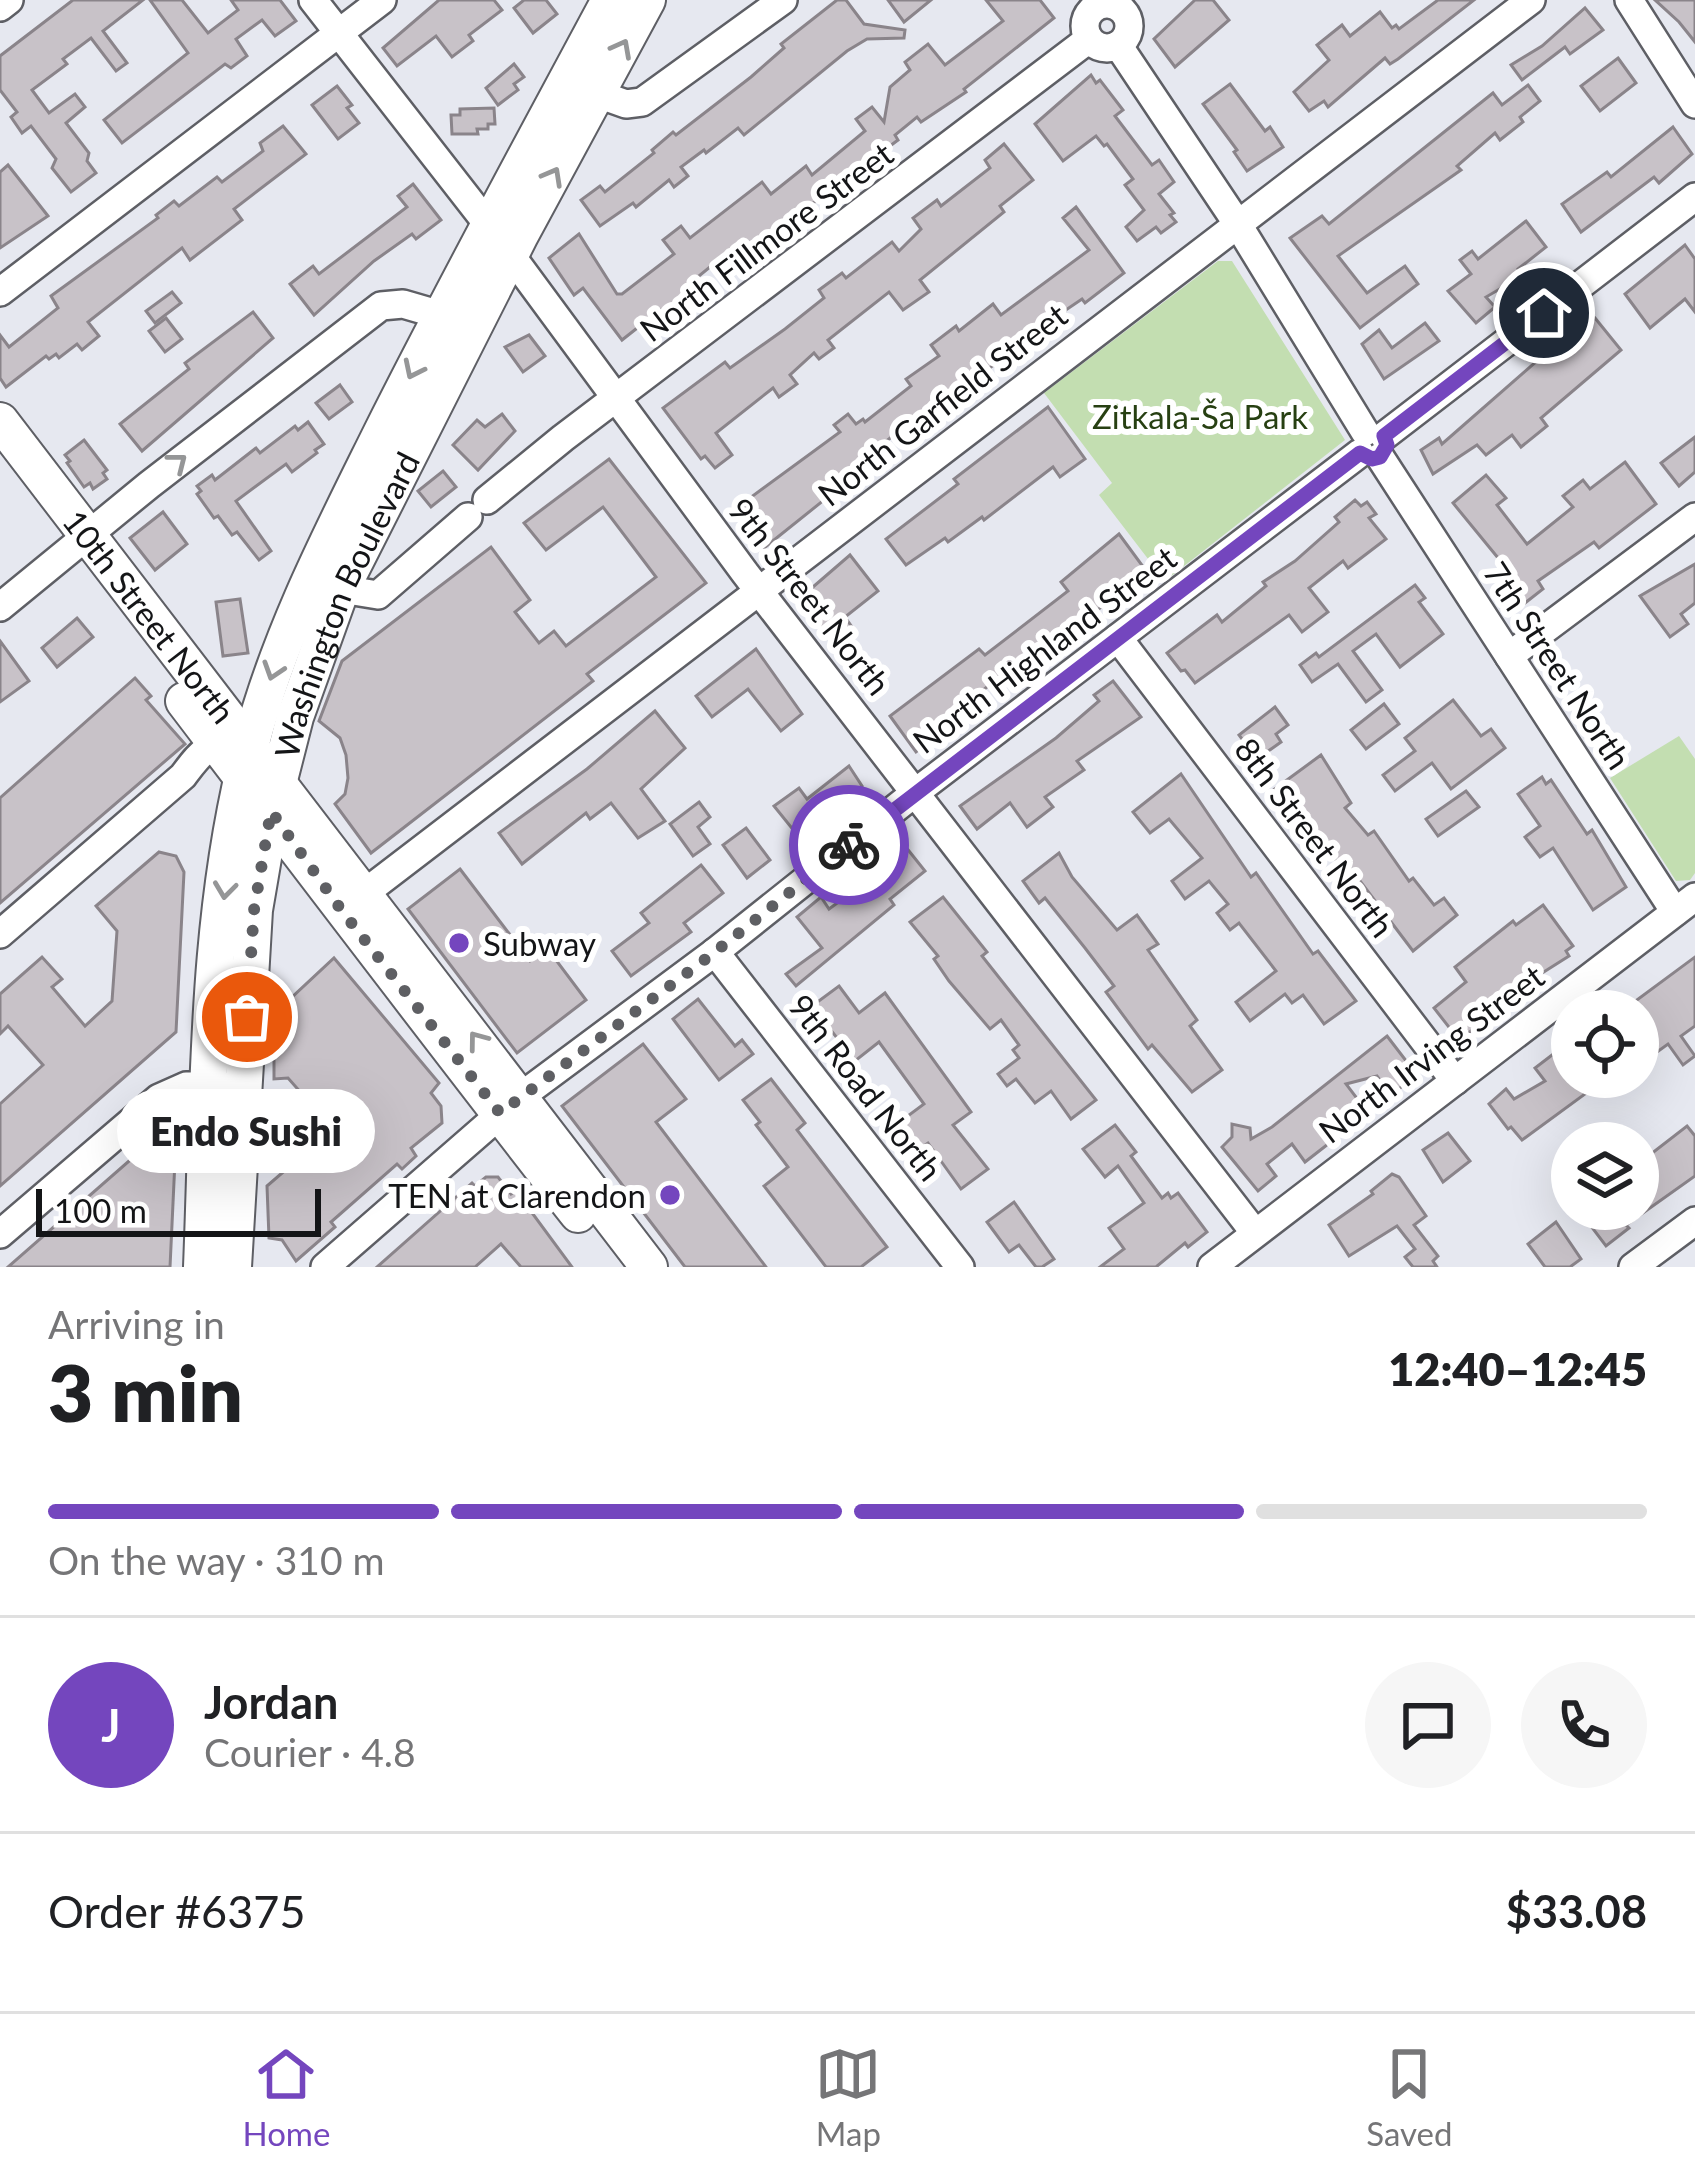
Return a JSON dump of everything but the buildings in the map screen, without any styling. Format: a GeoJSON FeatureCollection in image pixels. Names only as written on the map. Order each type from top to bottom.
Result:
{"type":"FeatureCollection","features":[{"type":"Feature","properties":{"kind":"main road","name":"Washington Boulevard"},"geometry":{"type":"LineString","coordinates":[[582,88],[610,0]]}},
{"type":"Feature","properties":{"kind":"main road","name":"Washington Boulevard"},"geometry":{"type":"LineString","coordinates":[[202,1267],[254,910],[252,771],[295,717],[327,579],[457,320],[582,88],[647,0]]}},
{"type":"Feature","properties":{"kind":"main road","name":"10th Street North"},"geometry":{"type":"LineString","coordinates":[[0,421],[78,542],[252,771],[510,1105],[650,1267]]}},
{"type":"Feature","properties":{"kind":"main road","name":"10th Street North"},"geometry":{"type":"LineString","coordinates":[[0,460],[78,542]]}},
{"type":"Feature","properties":{"kind":"main road","name":"Washington Boulevard"},"geometry":{"type":"LineString","coordinates":[[227,1086],[233,1267]]}},
{"type":"Feature","properties":{"kind":"main road","name":"10th Street North"},"geometry":{"type":"LineString","coordinates":[[510,1105],[620,1267]]}},
{"type":"Feature","properties":{"kind":"street"},"geometry":{"type":"LineString","coordinates":[[0,7],[9,0]]}},
{"type":"Feature","properties":{"kind":"street","name":"9th Street North"},"geometry":{"type":"LineString","coordinates":[[313,0],[758,590],[1255,1234]]}},
{"type":"Feature","properties":{"kind":"street"},"geometry":{"type":"LineString","coordinates":[[0,292],[382,0]]}},
{"type":"Feature","properties":{"kind":"street"},"geometry":{"type":"LineString","coordinates":[[582,88],[626,104],[641,102],[784,0]]}},
{"type":"Feature","properties":{"kind":"street","name":"North Garfield Street"},"geometry":{"type":"LineString","coordinates":[[353,902],[1531,0]]}},
{"type":"Feature","properties":{"kind":"street"},"geometry":{"type":"LineString","coordinates":[[1629,0],[1695,104]]}},
{"type":"Feature","properties":{"kind":"street"},"geometry":{"type":"LineString","coordinates":[[1092,4],[1132,6],[1129,26],[1118,45],[1106,48],[1089,39],[1084,26],[1092,4]]}},
{"type":"Feature","properties":{"kind":"street","name":"North Fillmore Street"},"geometry":{"type":"LineString","coordinates":[[327,579],[378,595],[616,400],[1089,39]]}},
{"type":"Feature","properties":{"kind":"street","name":"7th Street North"},"geometry":{"type":"LineString","coordinates":[[1118,45],[1237,223],[1509,656],[1685,905]]}},
{"type":"Feature","properties":{"kind":"street","name":"North Highland Street"},"geometry":{"type":"LineString","coordinates":[[332,1264],[510,1105],[1695,197]]}},
{"type":"Feature","properties":{"kind":"street"},"geometry":{"type":"LineString","coordinates":[[0,607],[381,306],[392,303],[457,320]]}},
{"type":"Feature","properties":{"kind":"street"},"geometry":{"type":"LineString","coordinates":[[1509,656],[1695,517]]}},
{"type":"Feature","properties":{"kind":"street","name":"8th Street North"},"geometry":{"type":"LineString","coordinates":[[1118,638],[1455,1081]]}},
{"type":"Feature","properties":{"kind":"street"},"geometry":{"type":"LineString","coordinates":[[0,934],[183,776],[199,752],[252,771]]}},
{"type":"Feature","properties":{"kind":"street","name":"North Irving Street"},"geometry":{"type":"LineString","coordinates":[[1211,1267],[1685,905]]}},
{"type":"Feature","properties":{"kind":"street","name":"9th Road North"},"geometry":{"type":"LineString","coordinates":[[715,952],[960,1267]]}},
{"type":"Feature","properties":{"kind":"street"},"geometry":{"type":"LineString","coordinates":[[0,1234],[159,1098],[186,1086],[227,1086]]}},
{"type":"Feature","properties":{"kind":"street"},"geometry":{"type":"LineString","coordinates":[[1633,1267],[1695,1221]]}},
{"type":"Feature","properties":{"kind":"green space","name":"Zitkala-Ša Park"},"geometry":{"type":"Polygon","coordinates":[[[1218,261],[1232,261],[1345,440],[1165,581],[1099,495],[1112,483],[1044,393],[1218,261]]]}},
{"type":"Feature","properties":{"kind":"green space"},"geometry":{"type":"Polygon","coordinates":[[[1679,736],[1695,759],[1695,873],[1690,880],[1676,881],[1610,778],[1679,736]]]}},
{"type":"Feature","properties":{"kind":"way so far"},"geometry":{"type":"LineString","coordinates":[[247,1017],[254,910],[271,811],[342,911],[500,1113],[849,845]]}},
{"type":"Feature","properties":{"kind":"place","name":"Subway"},"geometry":{"type":"Point","coordinates":[459,943]}},
{"type":"Feature","properties":{"kind":"place","name":"Endo Sushi"},"geometry":{"type":"Point","coordinates":[247,1017]}},
{"type":"Feature","properties":{"kind":"place","name":"TEN at Clarendon"},"geometry":{"type":"Point","coordinates":[670,1195]}},
{"type":"Feature","properties":{"kind":"route"},"geometry":{"type":"LineString","coordinates":[[849,845],[1360,453],[1380,457],[1387,445],[1384,436],[1544,313]]}}]}
